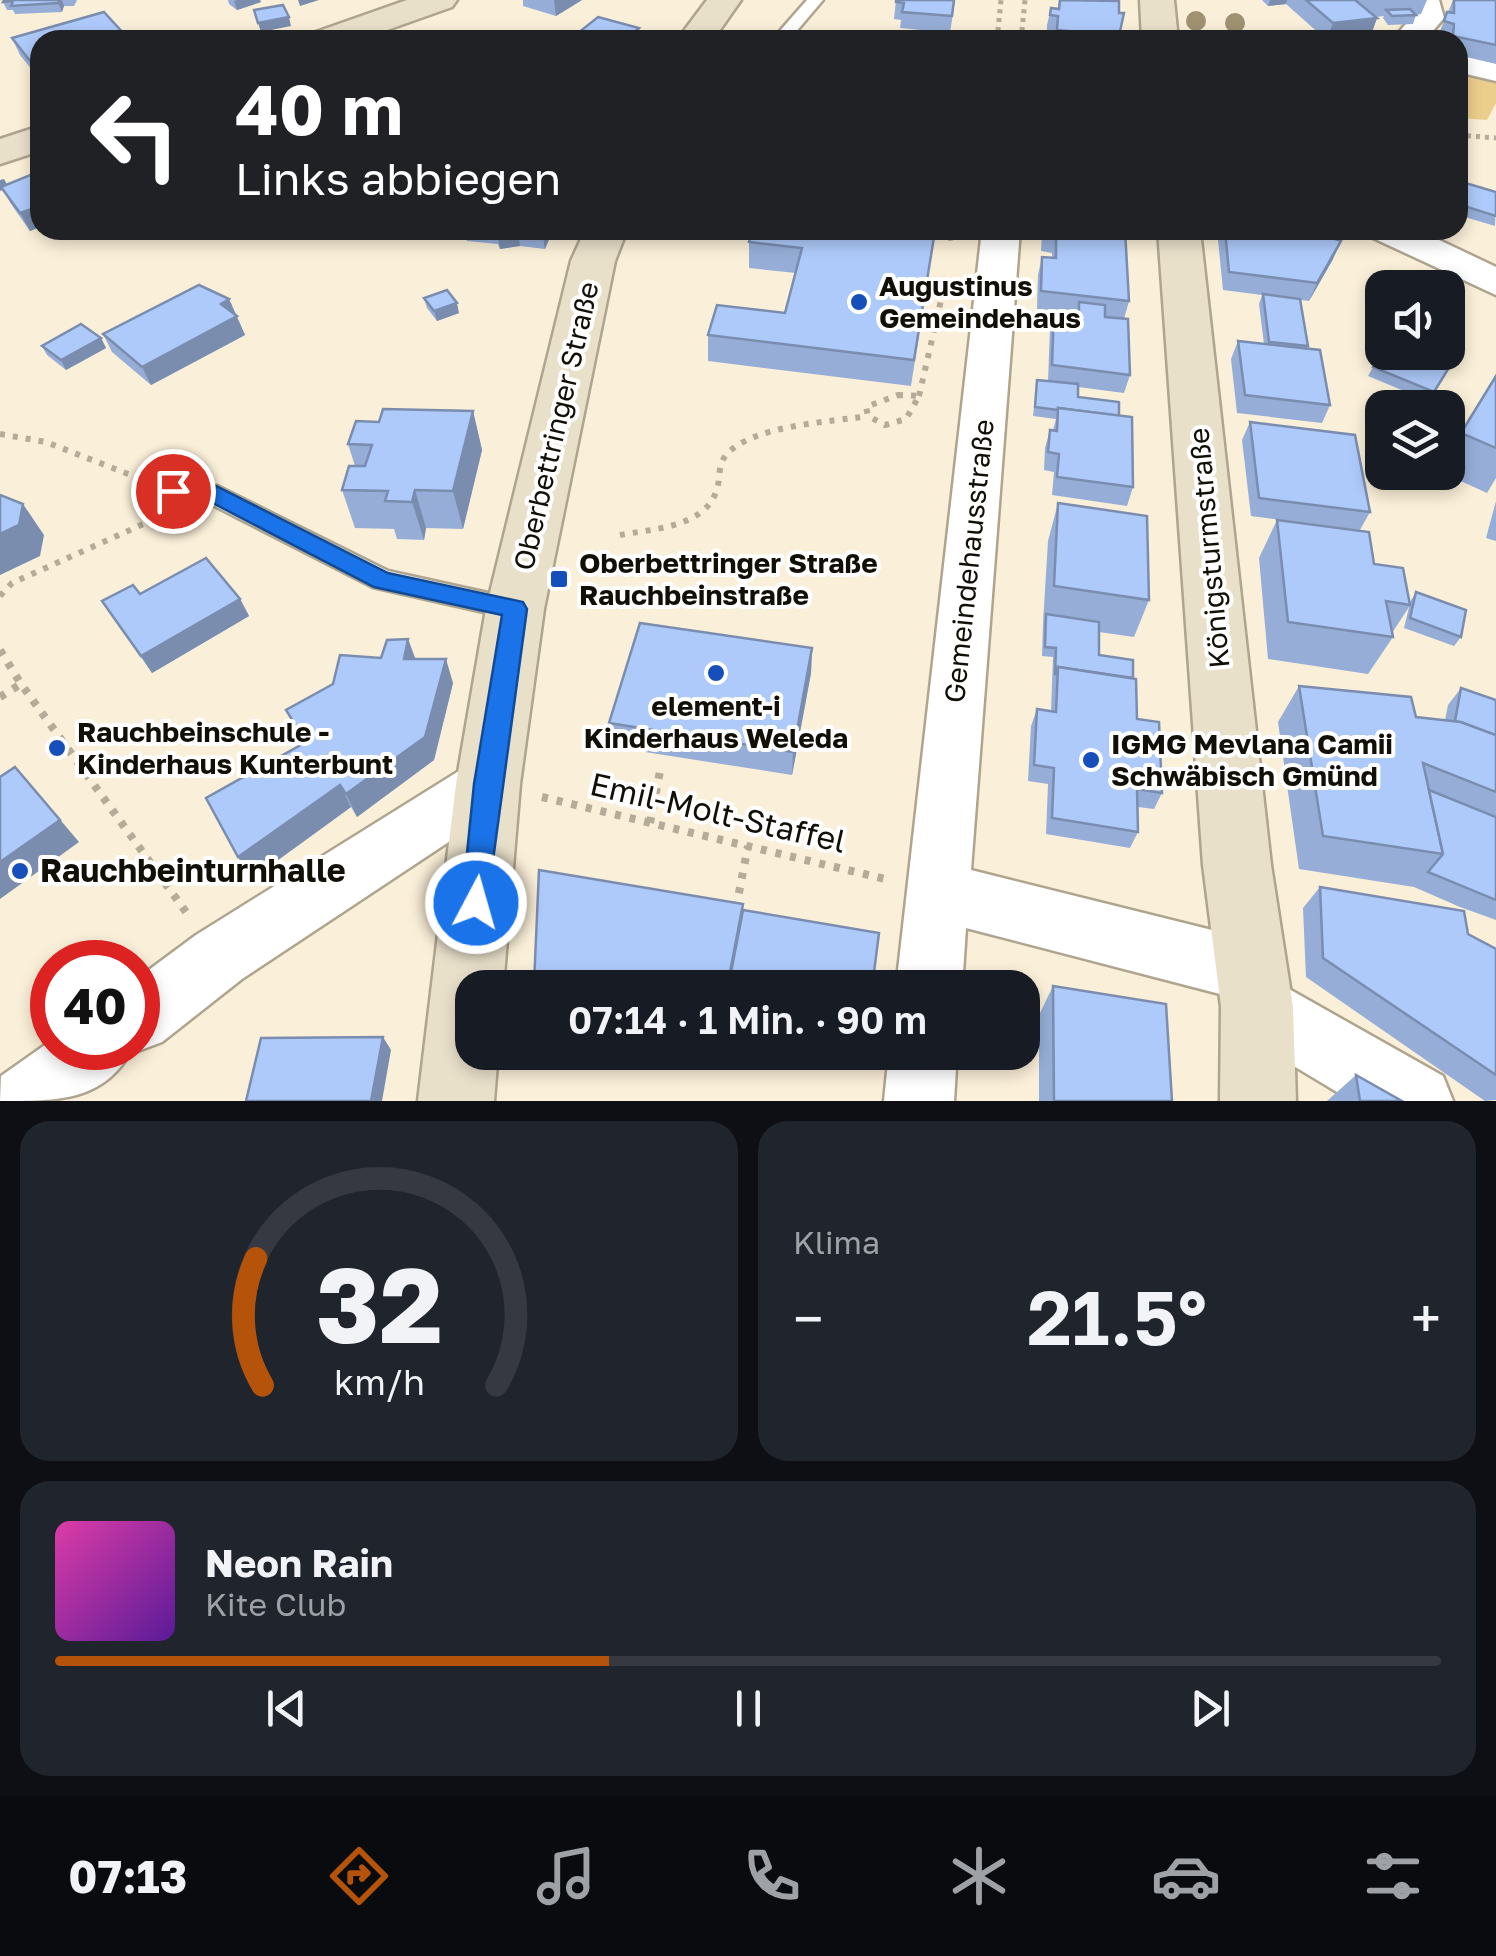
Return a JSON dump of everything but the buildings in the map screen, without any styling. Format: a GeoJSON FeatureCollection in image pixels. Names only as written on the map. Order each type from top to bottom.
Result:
{"type":"FeatureCollection","features":[{"type":"Feature","properties":{"kind":"street"},"geometry":{"type":"LineString","coordinates":[[354,30],[440,0]]}},
{"type":"Feature","properties":{"kind":"street"},"geometry":{"type":"LineString","coordinates":[[702,30],[724,0]]}},
{"type":"Feature","properties":{"kind":"street"},"geometry":{"type":"LineString","coordinates":[[1157,0],[1159,30]]}},
{"type":"Feature","properties":{"kind":"street"},"geometry":{"type":"LineString","coordinates":[[1417,30],[1428,18],[1424,0]]}},
{"type":"Feature","properties":{"kind":"street"},"geometry":{"type":"LineString","coordinates":[[1468,64],[1496,71]]}},
{"type":"Feature","properties":{"kind":"street"},"geometry":{"type":"LineString","coordinates":[[0,152],[30,142]]}},
{"type":"Feature","properties":{"kind":"street","name":"Oberbettringer Straße"},"geometry":{"type":"LineString","coordinates":[[456,1101],[488,784],[515,609],[593,261],[602,240]]}},
{"type":"Feature","properties":{"kind":"street","name":"Gemeindehausstraße"},"geometry":{"type":"LineString","coordinates":[[931,970],[985,240]]}},
{"type":"Feature","properties":{"kind":"street","name":"Königsturmstraße"},"geometry":{"type":"LineString","coordinates":[[1180,240],[1237,865],[1243,1101]]}},
{"type":"Feature","properties":{"kind":"street"},"geometry":{"type":"LineString","coordinates":[[1408,240],[1496,283]]}},
{"type":"Feature","properties":{"kind":"street"},"geometry":{"type":"LineString","coordinates":[[160,1002],[219,958],[488,784]]}},
{"type":"Feature","properties":{"kind":"street"},"geometry":{"type":"LineString","coordinates":[[938,892],[1238,985],[1418,1101]]}},
{"type":"Feature","properties":{"kind":"street","name":"Königsturmstraße"},"geometry":{"type":"LineString","coordinates":[[1238,985],[1258,1101]]}},
{"type":"Feature","properties":{"kind":"street"},"geometry":{"type":"LineString","coordinates":[[26,1101],[68,1070]]}},
{"type":"Feature","properties":{"kind":"street"},"geometry":{"type":"LineString","coordinates":[[919,1101],[922,1070]]}},
{"type":"Feature","properties":{"kind":"lane"},"geometry":{"type":"LineString","coordinates":[[789,30],[815,0]]}},
{"type":"Feature","properties":{"kind":"lane"},"geometry":{"type":"LineString","coordinates":[[173,491],[209,492],[382,580],[515,609]]}},
{"type":"Feature","properties":{"kind":"path"},"geometry":{"type":"LineString","coordinates":[[998,30],[1001,0]]}},
{"type":"Feature","properties":{"kind":"path"},"geometry":{"type":"LineString","coordinates":[[1022,30],[1025,0]]}},
{"type":"Feature","properties":{"kind":"path"},"geometry":{"type":"LineString","coordinates":[[1468,135],[1496,138]]}},
{"type":"Feature","properties":{"kind":"path"},"geometry":{"type":"LineString","coordinates":[[951,240],[952,250],[974,240]]}},
{"type":"Feature","properties":{"kind":"path"},"geometry":{"type":"LineString","coordinates":[[620,536],[688,520],[707,508],[717,491],[718,472],[726,456],[747,441],[868,416],[885,426],[896,426],[914,413],[948,268]]}},
{"type":"Feature","properties":{"kind":"path"},"geometry":{"type":"LineString","coordinates":[[868,416],[866,407],[876,400],[896,394],[919,396]]}},
{"type":"Feature","properties":{"kind":"path"},"geometry":{"type":"LineString","coordinates":[[0,434],[46,442],[173,491]]}},
{"type":"Feature","properties":{"kind":"path"},"geometry":{"type":"LineString","coordinates":[[0,596],[12,583],[117,538],[209,492]]}},
{"type":"Feature","properties":{"kind":"path"},"geometry":{"type":"LineString","coordinates":[[0,650],[219,958]]}},
{"type":"Feature","properties":{"kind":"path"},"geometry":{"type":"LineString","coordinates":[[0,697],[22,684]]}},
{"type":"Feature","properties":{"kind":"path"},"geometry":{"type":"LineString","coordinates":[[650,823],[661,766]]}},
{"type":"Feature","properties":{"kind":"path","name":"Emil-Molt-Staffel"},"geometry":{"type":"LineString","coordinates":[[488,784],[938,892]]}},
{"type":"Feature","properties":{"kind":"path"},"geometry":{"type":"LineString","coordinates":[[736,908],[748,846]]}},
{"type":"Feature","properties":{"kind":"shaded area"},"geometry":{"type":"Polygon","coordinates":[[[1468,71],[1496,78],[1496,103],[1487,120],[1468,119],[1468,71]]]}},
{"type":"Feature","properties":{"kind":"place","name":"Augustinus Gemeindehaus"},"geometry":{"type":"Point","coordinates":[859,302]}},
{"type":"Feature","properties":{"kind":"place","name":"Oberbettringer Straße Rauchbeinstraße"},"geometry":{"type":"Point","coordinates":[559,579]}},
{"type":"Feature","properties":{"kind":"place","name":"element-i Kinderhaus Weleda"},"geometry":{"type":"Point","coordinates":[716,673]}},
{"type":"Feature","properties":{"kind":"place","name":"Rauchbeinschule - Kinderhaus Kunterbunt"},"geometry":{"type":"Point","coordinates":[57,748]}},
{"type":"Feature","properties":{"kind":"place","name":"IGMG Mevlana Camii Schwäbisch Gmünd"},"geometry":{"type":"Point","coordinates":[1091,760]}},
{"type":"Feature","properties":{"kind":"place","name":"Rauchbeinturnhalle"},"geometry":{"type":"Point","coordinates":[20,871]}},
{"type":"Feature","properties":{"kind":"route"},"geometry":{"type":"LineString","coordinates":[[173,491],[209,492],[382,580],[515,609],[488,784],[476,903]]}}]}
